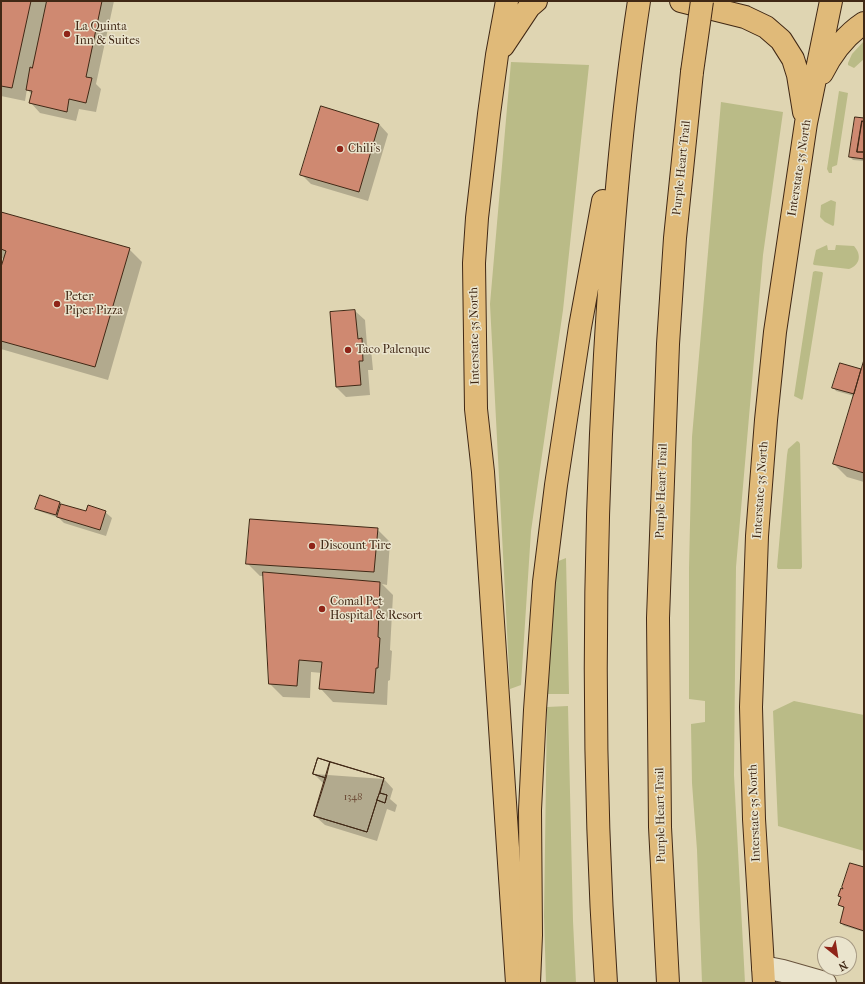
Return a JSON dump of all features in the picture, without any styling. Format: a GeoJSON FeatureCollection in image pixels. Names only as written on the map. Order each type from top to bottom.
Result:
{"type":"FeatureCollection","features":[{"type":"Feature","properties":{"kind":"main road","name":"Interstate 35 North"},"geometry":{"type":"LineString","coordinates":[[507,1],[497,55],[477,218],[474,263],[476,410],[483,472],[517,983]]}},
{"type":"Feature","properties":{"kind":"main road"},"geometry":{"type":"LineString","coordinates":[[497,55],[529,7],[536,1]]}},
{"type":"Feature","properties":{"kind":"main road"},"geometry":{"type":"LineString","coordinates":[[529,983],[531,936],[530,810],[534,710],[544,582],[556,485],[580,327],[630,60],[639,1]]}},
{"type":"Feature","properties":{"kind":"main road"},"geometry":{"type":"LineString","coordinates":[[681,1],[745,17],[766,27],[781,40],[793,59],[798,75],[806,123]]}},
{"type":"Feature","properties":{"kind":"main road","name":"Purple Heart Trail"},"geometry":{"type":"LineString","coordinates":[[668,983],[660,827],[658,618],[668,344],[675,238],[692,72],[702,1]]}},
{"type":"Feature","properties":{"kind":"main road","name":"Interstate 35 North"},"geometry":{"type":"LineString","coordinates":[[764,975],[754,819],[751,707],[757,536],[766,420],[775,332],[806,123],[831,1]]}},
{"type":"Feature","properties":{"kind":"main road"},"geometry":{"type":"LineString","coordinates":[[814,88],[828,61],[840,43],[864,22]]}},
{"type":"Feature","properties":{"kind":"main road"},"geometry":{"type":"LineString","coordinates":[[606,983],[597,771],[596,586],[601,433],[612,245],[630,60]]}},
{"type":"Feature","properties":{"kind":"street"},"geometry":{"type":"LineString","coordinates":[[764,975],[783,971],[825,983]]}},
{"type":"Feature","properties":{"kind":"green space"},"geometry":{"type":"Polygon","coordinates":[[[864,41],[864,59],[854,68],[848,65],[852,54],[864,41]]]}},
{"type":"Feature","properties":{"kind":"green space"},"geometry":{"type":"Polygon","coordinates":[[[511,62],[589,65],[563,310],[531,531],[521,685],[510,689],[490,304],[511,62]]]}},
{"type":"Feature","properties":{"kind":"green space"},"geometry":{"type":"Polygon","coordinates":[[[839,91],[848,93],[837,165],[832,167],[832,173],[829,173],[827,169],[839,91]]]}},
{"type":"Feature","properties":{"kind":"green space"},"geometry":{"type":"Polygon","coordinates":[[[721,102],[783,112],[763,255],[736,567],[734,775],[745,983],[702,983],[697,850],[692,783],[691,724],[705,722],[705,701],[689,699],[689,568],[692,437],[721,102]]]}},
{"type":"Feature","properties":{"kind":"green space"},"geometry":{"type":"Polygon","coordinates":[[[831,200],[836,202],[833,226],[825,222],[820,217],[821,205],[831,200]]]}},
{"type":"Feature","properties":{"kind":"green space"},"geometry":{"type":"Polygon","coordinates":[[[827,245],[828,250],[835,250],[836,245],[854,246],[857,249],[859,256],[858,262],[849,269],[814,265],[816,250],[827,245]]]}},
{"type":"Feature","properties":{"kind":"green space"},"geometry":{"type":"Polygon","coordinates":[[[813,272],[823,273],[802,400],[794,396],[813,272]]]}},
{"type":"Feature","properties":{"kind":"green space"},"geometry":{"type":"Polygon","coordinates":[[[797,441],[800,444],[802,567],[801,569],[778,569],[787,455],[788,449],[797,441]]]}},
{"type":"Feature","properties":{"kind":"green space"},"geometry":{"type":"Polygon","coordinates":[[[566,558],[569,694],[544,694],[556,562],[566,558]]]}},
{"type":"Feature","properties":{"kind":"green space"},"geometry":{"type":"Polygon","coordinates":[[[794,701],[864,715],[864,851],[778,826],[773,711],[794,701]]]}},
{"type":"Feature","properties":{"kind":"green space"},"geometry":{"type":"Polygon","coordinates":[[[568,706],[573,921],[576,983],[546,983],[544,916],[547,707],[568,706]]]}},
{"type":"Feature","properties":{"kind":"building"},"geometry":{"type":"Polygon","coordinates":[[[1,1],[31,1],[12,88],[1,86],[1,1]]]}},
{"type":"Feature","properties":{"kind":"building","name":"La Quinta Inn & Suites"},"geometry":{"type":"Polygon","coordinates":[[[47,1],[102,1],[86,77],[92,78],[86,103],[69,99],[67,112],[29,103],[32,91],[26,90],[30,67],[32,68],[47,1]]]}},
{"type":"Feature","properties":{"kind":"building","name":"Chili's"},"geometry":{"type":"Polygon","coordinates":[[[321,106],[379,124],[359,192],[300,175],[321,106]]]}},
{"type":"Feature","properties":{"kind":"building"},"geometry":{"type":"Polygon","coordinates":[[[855,117],[864,118],[864,122],[862,121],[857,152],[864,152],[864,159],[849,157],[855,117]]]}},
{"type":"Feature","properties":{"kind":"building"},"geometry":{"type":"Polygon","coordinates":[[[862,121],[864,122],[864,152],[857,152],[862,121]]]}},
{"type":"Feature","properties":{"kind":"building","name":"Peter Piper Pizza"},"geometry":{"type":"Polygon","coordinates":[[[1,212],[130,248],[95,367],[1,341],[1,267],[6,251],[1,249],[1,212]]]}},
{"type":"Feature","properties":{"kind":"building","name":"Taco Palenque"},"geometry":{"type":"Polygon","coordinates":[[[355,310],[358,339],[362,338],[363,361],[359,361],[361,385],[336,387],[330,312],[355,310]]]}},
{"type":"Feature","properties":{"kind":"building"},"geometry":{"type":"Polygon","coordinates":[[[864,360],[864,473],[833,464],[864,360]]]}},
{"type":"Feature","properties":{"kind":"building"},"geometry":{"type":"Polygon","coordinates":[[[840,363],[861,369],[854,394],[832,388],[840,363]]]}},
{"type":"Feature","properties":{"kind":"building"},"geometry":{"type":"Polygon","coordinates":[[[40,495],[60,502],[56,515],[35,509],[40,495]]]}},
{"type":"Feature","properties":{"kind":"building"},"geometry":{"type":"Polygon","coordinates":[[[61,504],[86,511],[88,505],[106,511],[100,530],[57,517],[61,504]]]}},
{"type":"Feature","properties":{"kind":"building","name":"Discount Tire"},"geometry":{"type":"Polygon","coordinates":[[[250,519],[378,528],[374,572],[246,564],[250,519]]]}},
{"type":"Feature","properties":{"kind":"building","name":"Comal Pet Hospital & Resort"},"geometry":{"type":"Polygon","coordinates":[[[263,572],[380,582],[378,637],[380,638],[378,668],[376,668],[374,693],[319,689],[322,662],[299,660],[297,686],[269,684],[263,572]]]}},
{"type":"Feature","properties":{"kind":"building"},"geometry":{"type":"Polygon","coordinates":[[[318,758],[384,778],[380,793],[387,795],[385,803],[377,800],[367,832],[314,816],[326,778],[313,774],[318,758]]]}},
{"type":"Feature","properties":{"kind":"building"},"geometry":{"type":"Polygon","coordinates":[[[318,758],[330,762],[326,778],[313,774],[318,758]]]}},
{"type":"Feature","properties":{"kind":"building"},"geometry":{"type":"Polygon","coordinates":[[[330,762],[384,778],[367,832],[314,816],[330,762]]]}},
{"type":"Feature","properties":{"kind":"building"},"geometry":{"type":"Polygon","coordinates":[[[380,793],[387,795],[385,803],[377,800],[380,793]]]}},
{"type":"Feature","properties":{"kind":"building"},"geometry":{"type":"Polygon","coordinates":[[[850,863],[864,867],[864,931],[840,923],[844,907],[838,905],[841,897],[838,896],[841,888],[843,889],[842,887],[850,863]]]}},
{"type":"Feature","properties":{"kind":"place","name":"La Quinta Inn & Suites"},"geometry":{"type":"Point","coordinates":[67,34]}},
{"type":"Feature","properties":{"kind":"place","name":"Chili's"},"geometry":{"type":"Point","coordinates":[340,149]}},
{"type":"Feature","properties":{"kind":"place","name":"Peter Piper Pizza"},"geometry":{"type":"Point","coordinates":[57,304]}},
{"type":"Feature","properties":{"kind":"place","name":"Taco Palenque"},"geometry":{"type":"Point","coordinates":[348,350]}},
{"type":"Feature","properties":{"kind":"place","name":"Discount Tire"},"geometry":{"type":"Point","coordinates":[312,546]}},
{"type":"Feature","properties":{"kind":"place","name":"Comal Pet Hospital & Resort"},"geometry":{"type":"Point","coordinates":[322,609]}}]}
